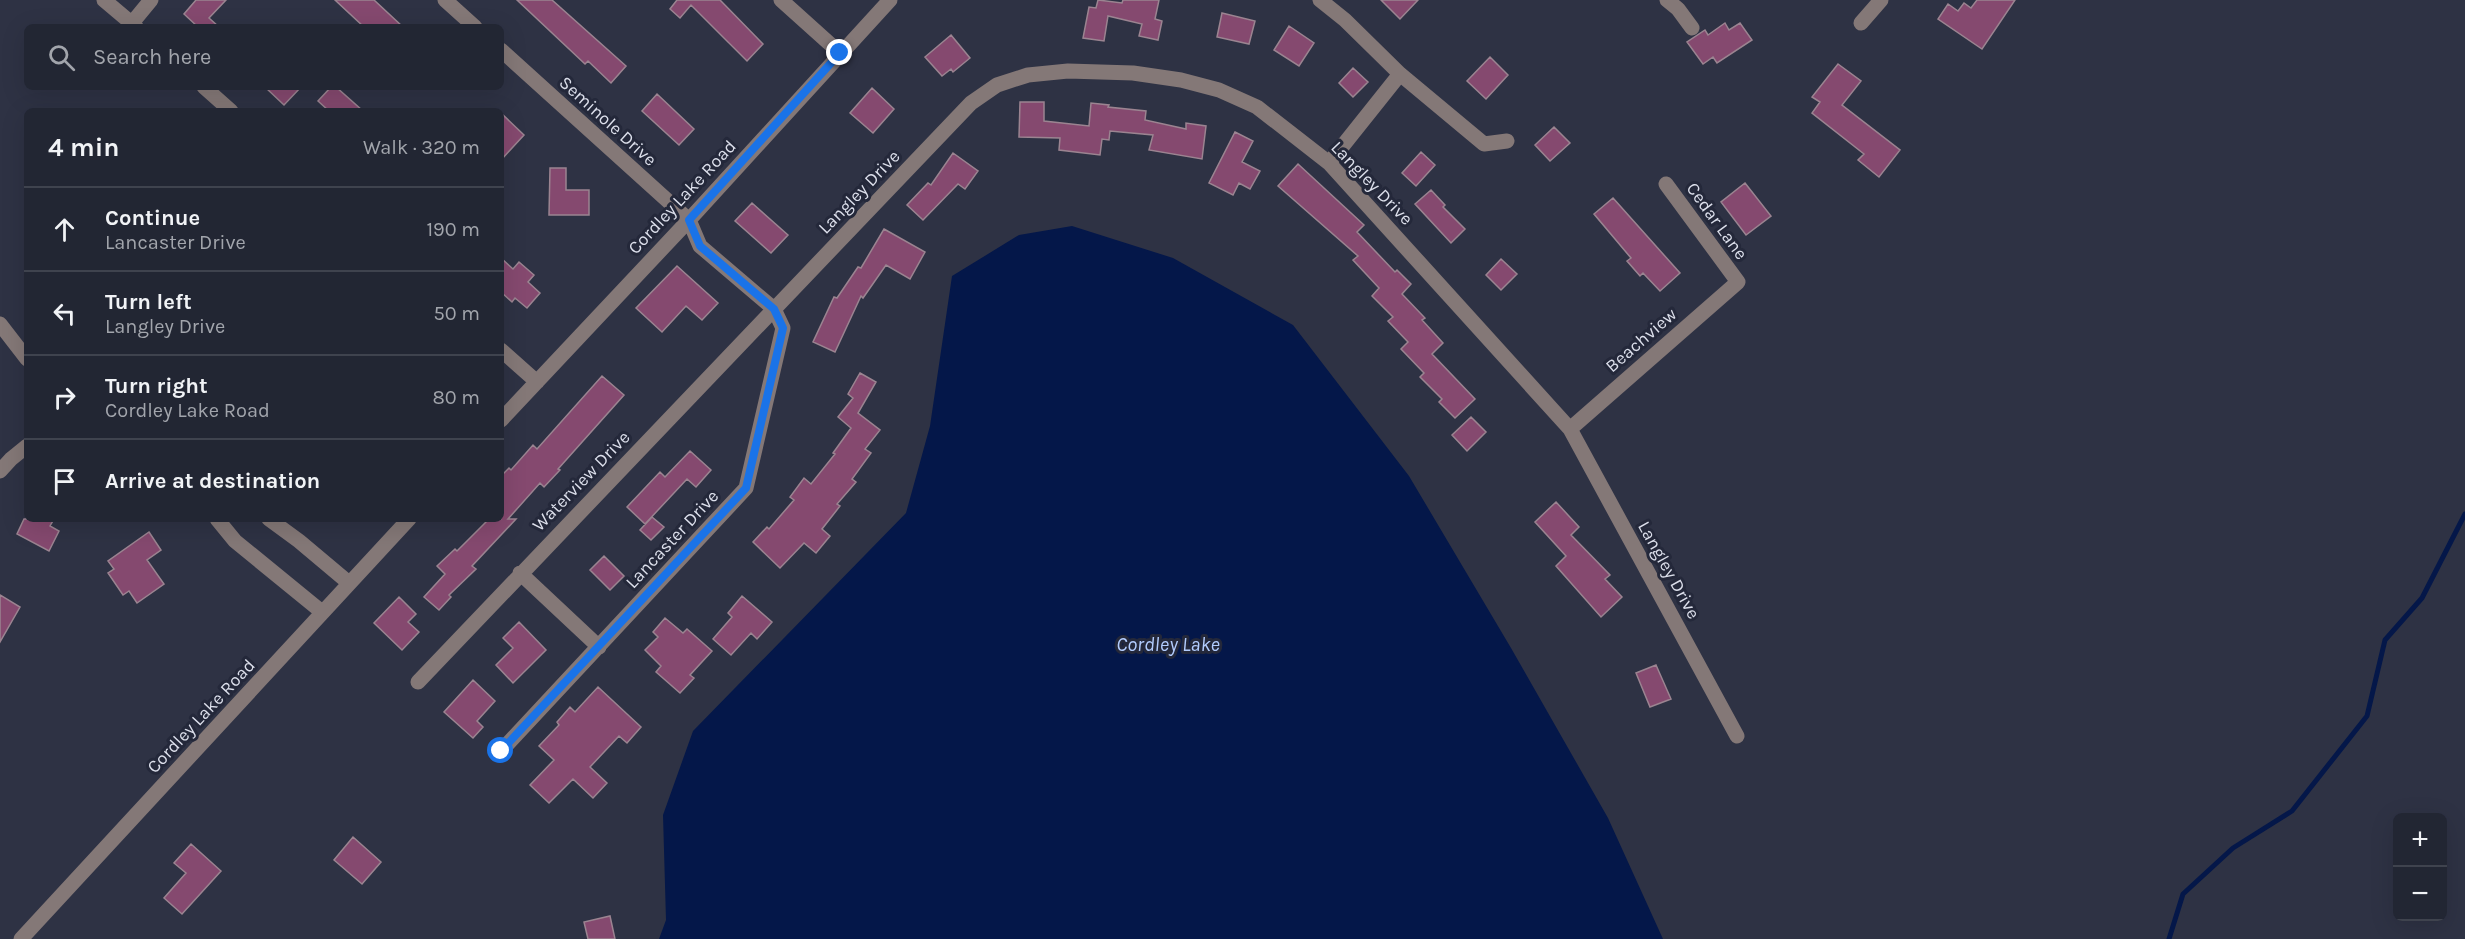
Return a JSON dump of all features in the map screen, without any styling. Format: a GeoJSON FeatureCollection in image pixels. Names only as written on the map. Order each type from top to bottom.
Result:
{"type":"FeatureCollection","features":[{"type":"Feature","properties":{"kind":"street"},"geometry":{"type":"LineString","coordinates":[[104,0],[133,24]]}},
{"type":"Feature","properties":{"kind":"street"},"geometry":{"type":"LineString","coordinates":[[135,24],[152,0]]}},
{"type":"Feature","properties":{"kind":"street"},"geometry":{"type":"LineString","coordinates":[[445,0],[472,24]]}},
{"type":"Feature","properties":{"kind":"street"},"geometry":{"type":"LineString","coordinates":[[781,0],[840,53]]}},
{"type":"Feature","properties":{"kind":"street","name":"Cordley Lake Road"},"geometry":{"type":"LineString","coordinates":[[504,417],[689,220],[890,0]]}},
{"type":"Feature","properties":{"kind":"street"},"geometry":{"type":"LineString","coordinates":[[1320,0],[1400,74],[1484,144],[1507,141]]}},
{"type":"Feature","properties":{"kind":"street"},"geometry":{"type":"LineString","coordinates":[[1667,0],[1678,9],[1692,28]]}},
{"type":"Feature","properties":{"kind":"street"},"geometry":{"type":"LineString","coordinates":[[1861,23],[1881,0]]}},
{"type":"Feature","properties":{"kind":"street","name":"Seminole Drive"},"geometry":{"type":"LineString","coordinates":[[504,53],[689,220]]}},
{"type":"Feature","properties":{"kind":"street","name":"Langley Drive"},"geometry":{"type":"LineString","coordinates":[[774,309],[972,103],[997,86],[1028,75],[1068,71],[1133,73],[1181,80],[1219,90],[1257,107],[1329,163],[1570,429],[1737,736]]}},
{"type":"Feature","properties":{"kind":"street"},"geometry":{"type":"LineString","coordinates":[[1329,163],[1400,74]]}},
{"type":"Feature","properties":{"kind":"street"},"geometry":{"type":"LineString","coordinates":[[207,90],[228,108]]}},
{"type":"Feature","properties":{"kind":"street","name":"Cedar Lane"},"geometry":{"type":"LineString","coordinates":[[1666,184],[1738,282]]}},
{"type":"Feature","properties":{"kind":"street"},"geometry":{"type":"LineString","coordinates":[[689,220],[700,246],[774,309]]}},
{"type":"Feature","properties":{"kind":"street","name":"Beachview"},"geometry":{"type":"LineString","coordinates":[[1570,429],[1738,282]]}},
{"type":"Feature","properties":{"kind":"street","name":"Waterview Drive"},"geometry":{"type":"LineString","coordinates":[[418,682],[774,309]]}},
{"type":"Feature","properties":{"kind":"street","name":"Lancaster Drive"},"geometry":{"type":"LineString","coordinates":[[501,751],[746,488],[783,328],[774,309]]}},
{"type":"Feature","properties":{"kind":"street"},"geometry":{"type":"LineString","coordinates":[[0,324],[24,354]]}},
{"type":"Feature","properties":{"kind":"street"},"geometry":{"type":"LineString","coordinates":[[504,353],[537,382]]}},
{"type":"Feature","properties":{"kind":"street"},"geometry":{"type":"LineString","coordinates":[[0,471],[24,449]]}},
{"type":"Feature","properties":{"kind":"street"},"geometry":{"type":"LineString","coordinates":[[219,522],[235,541],[322,612]]}},
{"type":"Feature","properties":{"kind":"street"},"geometry":{"type":"LineString","coordinates":[[273,522],[349,583]]}},
{"type":"Feature","properties":{"kind":"street","name":"Cordley Lake Road"},"geometry":{"type":"LineString","coordinates":[[21,939],[407,522]]}},
{"type":"Feature","properties":{"kind":"street"},"geometry":{"type":"LineString","coordinates":[[520,573],[599,647]]}},
{"type":"Feature","properties":{"kind":"water","name":"Cordley Lake"},"geometry":{"type":"Polygon","coordinates":[[[1072,226],[1173,258],[1293,325],[1409,476],[1608,818],[1663,939],[659,939],[666,920],[663,815],[693,731],[906,513],[930,426],[952,276],[1019,235],[1072,226]]]}},
{"type":"Feature","properties":{"kind":"building"},"geometry":{"type":"Polygon","coordinates":[[[196,0],[226,0],[209,18],[216,24],[195,24],[184,14],[196,0]]]}},
{"type":"Feature","properties":{"kind":"building"},"geometry":{"type":"Polygon","coordinates":[[[335,0],[374,0],[400,24],[361,24],[335,0]]]}},
{"type":"Feature","properties":{"kind":"building"},"geometry":{"type":"Polygon","coordinates":[[[517,0],[552,0],[626,66],[611,83],[588,61],[585,64],[517,0]]]}},
{"type":"Feature","properties":{"kind":"building"},"geometry":{"type":"Polygon","coordinates":[[[677,0],[720,0],[763,44],[747,61],[691,5],[680,18],[670,9],[677,0]]]}},
{"type":"Feature","properties":{"kind":"building"},"geometry":{"type":"Polygon","coordinates":[[[1098,0],[1122,3],[1123,0],[1159,0],[1155,19],[1162,21],[1158,40],[1139,36],[1142,24],[1108,16],[1104,41],[1083,38],[1089,7],[1096,8],[1098,0]]]}},
{"type":"Feature","properties":{"kind":"building"},"geometry":{"type":"Polygon","coordinates":[[[1381,0],[1418,0],[1400,19],[1381,0]]]}},
{"type":"Feature","properties":{"kind":"building"},"geometry":{"type":"Polygon","coordinates":[[[1977,0],[2015,0],[1982,49],[1938,19],[1948,4],[1958,11],[1964,3],[1971,8],[1977,0]]]}},
{"type":"Feature","properties":{"kind":"building"},"geometry":{"type":"Polygon","coordinates":[[[1222,13],[1255,21],[1249,44],[1217,37],[1222,13]]]}},
{"type":"Feature","properties":{"kind":"building"},"geometry":{"type":"Polygon","coordinates":[[[1725,23],[1729,30],[1740,23],[1752,40],[1717,63],[1713,57],[1703,64],[1687,42],[1705,30],[1708,35],[1725,23]]]}},
{"type":"Feature","properties":{"kind":"building"},"geometry":{"type":"Polygon","coordinates":[[[1289,26],[1314,43],[1299,66],[1274,50],[1289,26]]]}},
{"type":"Feature","properties":{"kind":"building"},"geometry":{"type":"Polygon","coordinates":[[[951,35],[970,58],[953,72],[951,69],[942,76],[925,57],[951,35]]]}},
{"type":"Feature","properties":{"kind":"building"},"geometry":{"type":"Polygon","coordinates":[[[1490,57],[1508,75],[1486,99],[1467,81],[1490,57]]]}},
{"type":"Feature","properties":{"kind":"building"},"geometry":{"type":"Polygon","coordinates":[[[1838,64],[1861,81],[1842,105],[1900,150],[1879,177],[1858,160],[1864,154],[1812,113],[1820,102],[1812,97],[1838,64]]]}},
{"type":"Feature","properties":{"kind":"building"},"geometry":{"type":"Polygon","coordinates":[[[1353,68],[1368,82],[1353,97],[1339,83],[1353,68]]]}},
{"type":"Feature","properties":{"kind":"building"},"geometry":{"type":"Polygon","coordinates":[[[872,88],[894,109],[873,133],[850,113],[872,88]]]}},
{"type":"Feature","properties":{"kind":"building"},"geometry":{"type":"Polygon","coordinates":[[[268,90],[298,90],[284,105],[268,90]]]}},
{"type":"Feature","properties":{"kind":"building"},"geometry":{"type":"Polygon","coordinates":[[[328,90],[339,90],[360,108],[326,108],[318,101],[328,90]]]}},
{"type":"Feature","properties":{"kind":"building"},"geometry":{"type":"Polygon","coordinates":[[[657,94],[694,129],[679,145],[642,111],[657,94]]]}},
{"type":"Feature","properties":{"kind":"building"},"geometry":{"type":"Polygon","coordinates":[[[1020,102],[1044,102],[1044,121],[1089,126],[1091,103],[1146,111],[1145,120],[1186,129],[1186,123],[1206,126],[1202,159],[1149,150],[1153,135],[1110,131],[1109,140],[1102,139],[1100,155],[1059,150],[1060,138],[1019,137],[1020,102]]]}},
{"type":"Feature","properties":{"kind":"building"},"geometry":{"type":"Polygon","coordinates":[[[504,116],[524,135],[504,157],[504,116]]]}},
{"type":"Feature","properties":{"kind":"building"},"geometry":{"type":"Polygon","coordinates":[[[1554,127],[1570,143],[1550,161],[1535,145],[1554,127]]]}},
{"type":"Feature","properties":{"kind":"building"},"geometry":{"type":"Polygon","coordinates":[[[1235,132],[1253,141],[1242,162],[1260,171],[1250,189],[1239,183],[1233,195],[1209,183],[1235,132]]]}},
{"type":"Feature","properties":{"kind":"building"},"geometry":{"type":"Polygon","coordinates":[[[1421,152],[1435,165],[1416,186],[1402,173],[1421,152]]]}},
{"type":"Feature","properties":{"kind":"building"},"geometry":{"type":"Polygon","coordinates":[[[953,153],[978,171],[965,189],[958,184],[923,220],[907,205],[928,183],[931,185],[953,153]]]}},
{"type":"Feature","properties":{"kind":"building"},"geometry":{"type":"Polygon","coordinates":[[[1298,164],[1364,225],[1357,232],[1395,272],[1397,270],[1411,284],[1402,294],[1425,318],[1422,320],[1443,343],[1432,354],[1475,399],[1455,418],[1439,402],[1442,399],[1420,377],[1424,373],[1401,349],[1408,342],[1388,321],[1393,317],[1372,296],[1379,288],[1353,260],[1358,256],[1278,186],[1298,164]]]}},
{"type":"Feature","properties":{"kind":"building"},"geometry":{"type":"Polygon","coordinates":[[[550,168],[566,168],[566,190],[589,190],[589,215],[549,215],[550,168]]]}},
{"type":"Feature","properties":{"kind":"building"},"geometry":{"type":"Polygon","coordinates":[[[1745,183],[1771,216],[1746,235],[1721,202],[1745,183]]]}},
{"type":"Feature","properties":{"kind":"building"},"geometry":{"type":"Polygon","coordinates":[[[1431,190],[1445,205],[1443,207],[1465,229],[1451,243],[1415,204],[1431,190]]]}},
{"type":"Feature","properties":{"kind":"building"},"geometry":{"type":"Polygon","coordinates":[[[1613,198],[1680,273],[1660,291],[1643,273],[1640,276],[1627,261],[1631,258],[1594,214],[1613,198]]]}},
{"type":"Feature","properties":{"kind":"building"},"geometry":{"type":"Polygon","coordinates":[[[752,203],[788,235],[771,253],[735,221],[752,203]]]}},
{"type":"Feature","properties":{"kind":"building"},"geometry":{"type":"Polygon","coordinates":[[[884,229],[925,252],[910,279],[886,265],[863,298],[861,296],[835,352],[813,342],[834,297],[837,298],[858,267],[861,268],[884,229]]]}},
{"type":"Feature","properties":{"kind":"building"},"geometry":{"type":"Polygon","coordinates":[[[1501,259],[1517,274],[1501,290],[1486,275],[1501,259]]]}},
{"type":"Feature","properties":{"kind":"building"},"geometry":{"type":"Polygon","coordinates":[[[504,261],[513,269],[519,262],[534,275],[528,282],[540,293],[527,308],[515,298],[512,302],[504,295],[504,261]]]}},
{"type":"Feature","properties":{"kind":"building"},"geometry":{"type":"Polygon","coordinates":[[[677,266],[718,303],[702,320],[686,306],[662,332],[636,308],[677,266]]]}},
{"type":"Feature","properties":{"kind":"building"},"geometry":{"type":"Polygon","coordinates":[[[860,373],[876,382],[858,413],[880,430],[865,449],[871,453],[852,479],[856,482],[837,504],[840,506],[822,529],[830,536],[816,553],[804,543],[780,568],[753,542],[767,527],[769,529],[794,500],[790,497],[804,478],[811,484],[835,454],[833,453],[851,428],[838,417],[853,398],[848,394],[860,373]]]}},
{"type":"Feature","properties":{"kind":"building"},"geometry":{"type":"Polygon","coordinates":[[[602,376],[624,395],[558,469],[560,470],[544,487],[540,483],[508,519],[516,519],[472,566],[476,569],[449,595],[451,597],[439,610],[424,597],[445,574],[437,566],[455,549],[457,551],[486,522],[504,522],[504,473],[509,468],[511,470],[533,445],[537,449],[602,376]]]}},
{"type":"Feature","properties":{"kind":"building"},"geometry":{"type":"Polygon","coordinates":[[[1471,417],[1486,432],[1467,451],[1452,435],[1471,417]]]}},
{"type":"Feature","properties":{"kind":"building"},"geometry":{"type":"Polygon","coordinates":[[[690,451],[711,470],[696,487],[687,479],[645,524],[627,507],[660,472],[665,477],[690,451]]]}},
{"type":"Feature","properties":{"kind":"building"},"geometry":{"type":"Polygon","coordinates":[[[1556,502],[1579,527],[1571,535],[1610,575],[1605,579],[1622,597],[1601,617],[1556,566],[1566,556],[1535,522],[1556,502]]]}},
{"type":"Feature","properties":{"kind":"building"},"geometry":{"type":"Polygon","coordinates":[[[652,517],[664,527],[651,540],[640,530],[652,517]]]}},
{"type":"Feature","properties":{"kind":"building"},"geometry":{"type":"Polygon","coordinates":[[[24,519],[24,522],[52,522],[50,526],[59,531],[49,551],[17,534],[24,519]]]}},
{"type":"Feature","properties":{"kind":"building"},"geometry":{"type":"Polygon","coordinates":[[[149,532],[161,550],[147,560],[164,584],[137,603],[129,591],[123,595],[108,573],[114,569],[108,561],[149,532]]]}},
{"type":"Feature","properties":{"kind":"building"},"geometry":{"type":"Polygon","coordinates":[[[604,556],[624,576],[610,590],[590,570],[604,556]]]}},
{"type":"Feature","properties":{"kind":"building"},"geometry":{"type":"Polygon","coordinates":[[[0,595],[20,607],[0,642],[0,595]]]}},
{"type":"Feature","properties":{"kind":"building"},"geometry":{"type":"Polygon","coordinates":[[[742,596],[772,622],[757,639],[751,633],[731,655],[713,639],[732,617],[728,613],[742,596]]]}},
{"type":"Feature","properties":{"kind":"building"},"geometry":{"type":"Polygon","coordinates":[[[399,597],[416,614],[408,622],[419,632],[402,650],[374,623],[399,597]]]}},
{"type":"Feature","properties":{"kind":"building"},"geometry":{"type":"Polygon","coordinates":[[[665,618],[683,633],[687,629],[712,651],[690,675],[694,678],[680,693],[656,672],[661,666],[645,650],[658,637],[653,632],[665,618]]]}},
{"type":"Feature","properties":{"kind":"building"},"geometry":{"type":"Polygon","coordinates":[[[519,622],[546,650],[513,683],[496,665],[513,648],[503,638],[519,622]]]}},
{"type":"Feature","properties":{"kind":"building"},"geometry":{"type":"Polygon","coordinates":[[[1656,665],[1671,699],[1650,707],[1636,673],[1656,665]]]}},
{"type":"Feature","properties":{"kind":"building"},"geometry":{"type":"Polygon","coordinates":[[[473,680],[495,701],[477,721],[483,727],[473,738],[444,712],[473,680]]]}},
{"type":"Feature","properties":{"kind":"building"},"geometry":{"type":"Polygon","coordinates":[[[598,687],[641,727],[627,743],[619,736],[590,767],[607,783],[593,798],[573,779],[549,803],[530,785],[554,760],[539,746],[559,725],[557,722],[570,707],[575,712],[598,687]]]}},
{"type":"Feature","properties":{"kind":"building"},"geometry":{"type":"Polygon","coordinates":[[[353,837],[381,862],[362,884],[334,860],[353,837]]]}},
{"type":"Feature","properties":{"kind":"building"},"geometry":{"type":"Polygon","coordinates":[[[191,844],[221,871],[182,914],[164,898],[186,873],[174,863],[191,844]]]}},
{"type":"Feature","properties":{"kind":"building"},"geometry":{"type":"Polygon","coordinates":[[[610,916],[615,939],[588,939],[584,922],[610,916]]]}},
{"type":"Feature","properties":{"kind":"waterway"},"geometry":{"type":"LineString","coordinates":[[2169,939],[2183,894],[2233,848],[2292,811],[2367,716],[2385,640],[2422,598],[2465,514]]}},
{"type":"Feature","properties":{"kind":"route"},"geometry":{"type":"LineString","coordinates":[[501,751],[746,488],[783,328],[774,309],[700,246],[689,220],[840,53]]}}]}
